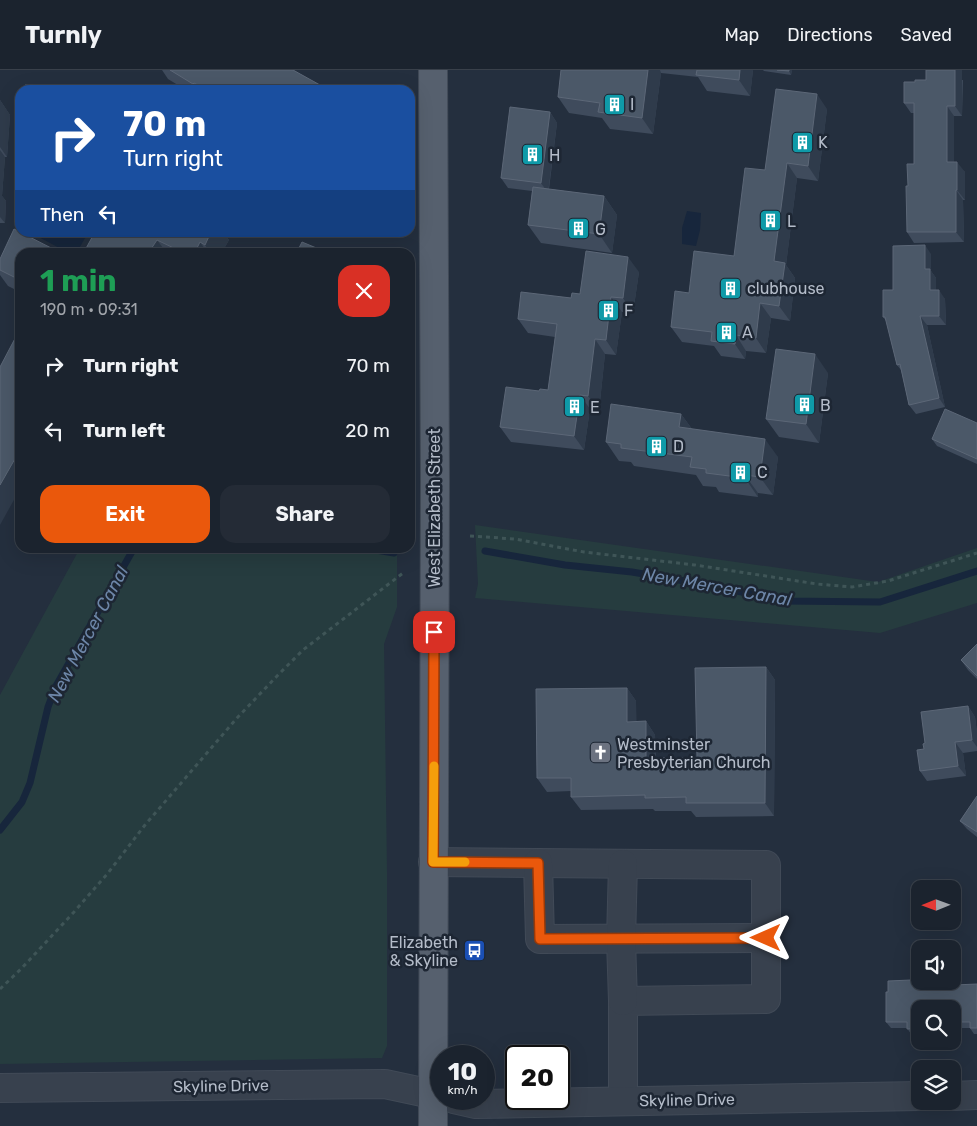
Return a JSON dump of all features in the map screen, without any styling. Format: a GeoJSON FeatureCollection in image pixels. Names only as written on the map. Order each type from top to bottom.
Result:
{"type":"FeatureCollection","features":[{"type":"Feature","properties":{"kind":"main road","name":"West Elizabeth Street"},"geometry":{"type":"LineString","coordinates":[[433,70],[435,460],[433,862],[441,1045]]}},
{"type":"Feature","properties":{"kind":"main road","name":"West Elizabeth Street"},"geometry":{"type":"LineString","coordinates":[[433,1126],[438,1110]]}},
{"type":"Feature","properties":{"kind":"street"},"geometry":{"type":"LineString","coordinates":[[433,862],[766,865],[766,999],[623,1001]]}},
{"type":"Feature","properties":{"kind":"street"},"geometry":{"type":"LineString","coordinates":[[538,863],[540,939],[766,938]]}},
{"type":"Feature","properties":{"kind":"street"},"geometry":{"type":"LineString","coordinates":[[623,864],[623,1101]]}},
{"type":"Feature","properties":{"kind":"street","name":"Skyline Drive"},"geometry":{"type":"LineString","coordinates":[[0,1088],[385,1084],[430,1093]]}},
{"type":"Feature","properties":{"kind":"street"},"geometry":{"type":"LineString","coordinates":[[961,1096],[977,1095]]}},
{"type":"Feature","properties":{"kind":"street","name":"Skyline Drive"},"geometry":{"type":"LineString","coordinates":[[495,1104],[911,1096]]}},
{"type":"Feature","properties":{"kind":"path"},"geometry":{"type":"LineString","coordinates":[[470,536],[515,540],[584,552],[852,587],[888,581],[977,553]]}},
{"type":"Feature","properties":{"kind":"path"},"geometry":{"type":"LineString","coordinates":[[0,989],[22,969],[74,912],[108,873],[145,825],[237,718],[278,675],[303,650],[403,573]]}},
{"type":"Feature","properties":{"kind":"green space"},"geometry":{"type":"Polygon","coordinates":[[[475,525],[878,582],[977,548],[977,603],[880,633],[475,598],[478,584],[475,525]]]}},
{"type":"Feature","properties":{"kind":"green space"},"geometry":{"type":"Polygon","coordinates":[[[77,553],[397,553],[397,607],[384,644],[387,1046],[382,1058],[0,1064],[0,695],[77,553]]]}},
{"type":"Feature","properties":{"kind":"water"},"geometry":{"type":"Polygon","coordinates":[[[687,211],[701,213],[700,230],[696,246],[682,244],[682,228],[687,211]]]}},
{"type":"Feature","properties":{"kind":"water"},"geometry":{"type":"Polygon","coordinates":[[[39,237],[86,237],[79,248],[59,248],[39,237]]]}},
{"type":"Feature","properties":{"kind":"building"},"geometry":{"type":"Polygon","coordinates":[[[170,70],[293,70],[320,85],[198,85],[194,83],[170,70]]]}},
{"type":"Feature","properties":{"kind":"building"},"geometry":{"type":"Polygon","coordinates":[[[561,70],[648,70],[642,118],[598,112],[600,103],[558,97],[561,70]]]}},
{"type":"Feature","properties":{"kind":"building"},"geometry":{"type":"Polygon","coordinates":[[[697,70],[740,70],[739,80],[696,75],[697,70]]]}},
{"type":"Feature","properties":{"kind":"building"},"geometry":{"type":"Polygon","coordinates":[[[926,70],[955,70],[955,106],[947,106],[947,162],[957,162],[956,232],[907,232],[907,164],[914,164],[914,103],[904,103],[904,82],[926,80],[926,70]]]}},
{"type":"Feature","properties":{"kind":"building"},"geometry":{"type":"Polygon","coordinates":[[[776,89],[817,94],[808,166],[787,163],[774,261],[785,263],[779,306],[760,303],[756,338],[736,335],[735,344],[711,341],[712,332],[671,327],[675,291],[689,293],[694,251],[734,256],[745,168],[765,170],[776,89]]]}},
{"type":"Feature","properties":{"kind":"building","name":"H"},"geometry":{"type":"Polygon","coordinates":[[[510,107],[550,112],[541,183],[501,178],[510,107]]]}},
{"type":"Feature","properties":{"kind":"building"},"geometry":{"type":"Polygon","coordinates":[[[533,187],[604,196],[599,234],[528,225],[533,187]]]}},
{"type":"Feature","properties":{"kind":"building"},"geometry":{"type":"Polygon","coordinates":[[[14,229],[15,237],[30,237],[51,248],[15,248],[15,278],[0,270],[0,259],[14,229]]]}},
{"type":"Feature","properties":{"kind":"building"},"geometry":{"type":"Polygon","coordinates":[[[92,237],[209,237],[205,245],[200,242],[197,248],[174,248],[157,240],[152,248],[86,248],[92,237]]]}},
{"type":"Feature","properties":{"kind":"building"},"geometry":{"type":"Polygon","coordinates":[[[302,242],[316,248],[299,248],[302,242]]]}},
{"type":"Feature","properties":{"kind":"building"},"geometry":{"type":"Polygon","coordinates":[[[925,245],[925,269],[930,269],[930,290],[939,290],[939,316],[920,316],[939,398],[909,405],[900,364],[897,365],[885,317],[883,317],[883,290],[893,290],[893,246],[925,245]]]}},
{"type":"Feature","properties":{"kind":"building"},"geometry":{"type":"Polygon","coordinates":[[[586,251],[628,257],[623,298],[611,297],[606,340],[595,339],[588,396],[580,395],[574,436],[500,427],[506,387],[539,391],[540,389],[548,390],[557,324],[518,319],[521,292],[571,298],[572,293],[580,294],[586,251]]]}},
{"type":"Feature","properties":{"kind":"building"},"geometry":{"type":"Polygon","coordinates":[[[15,338],[15,459],[0,485],[0,367],[15,338]]]}},
{"type":"Feature","properties":{"kind":"building"},"geometry":{"type":"Polygon","coordinates":[[[776,349],[815,354],[806,424],[766,419],[776,349]]]}},
{"type":"Feature","properties":{"kind":"building"},"geometry":{"type":"Polygon","coordinates":[[[611,404],[681,414],[679,427],[765,439],[760,477],[745,475],[745,478],[706,473],[706,469],[690,467],[692,457],[621,448],[621,444],[606,442],[611,404]]]}},
{"type":"Feature","properties":{"kind":"building"},"geometry":{"type":"Polygon","coordinates":[[[945,409],[977,423],[977,459],[932,439],[945,409]]]}},
{"type":"Feature","properties":{"kind":"building"},"geometry":{"type":"Polygon","coordinates":[[[977,644],[977,676],[961,660],[977,644]]]}},
{"type":"Feature","properties":{"kind":"building","name":"Westminster Presbyterian Church"},"geometry":{"type":"Polygon","coordinates":[[[766,667],[765,803],[686,803],[686,797],[645,798],[645,795],[571,797],[571,778],[537,778],[536,689],[627,688],[627,722],[646,721],[646,758],[697,758],[695,668],[766,667]]]}},
{"type":"Feature","properties":{"kind":"building"},"geometry":{"type":"Polygon","coordinates":[[[968,706],[972,740],[955,742],[958,766],[920,771],[917,750],[924,749],[923,744],[925,743],[921,712],[968,706]]]}},
{"type":"Feature","properties":{"kind":"building"},"geometry":{"type":"Polygon","coordinates":[[[977,796],[977,832],[960,821],[977,796]]]}},
{"type":"Feature","properties":{"kind":"building"},"geometry":{"type":"Polygon","coordinates":[[[911,980],[911,990],[961,990],[961,985],[977,984],[977,1028],[970,1028],[970,1022],[961,1022],[961,1000],[911,1000],[911,1029],[907,1029],[907,1022],[886,1022],[888,981],[911,980]]]}},
{"type":"Feature","properties":{"kind":"waterway","name":"New Mercer Canal"},"geometry":{"type":"LineString","coordinates":[[485,551],[565,565],[632,572],[785,601],[880,602],[977,571]]}},
{"type":"Feature","properties":{"kind":"waterway","name":"New Mercer Canal"},"geometry":{"type":"LineString","coordinates":[[0,830],[22,802],[30,783],[48,707],[56,686],[131,553]]}},
{"type":"Feature","properties":{"kind":"slow traffic"},"geometry":{"type":"LineString","coordinates":[[434,766],[433,862],[465,862]]}},
{"type":"Feature","properties":{"kind":"place","name":"I"},"geometry":{"type":"Point","coordinates":[614,104]}},
{"type":"Feature","properties":{"kind":"place","name":"K"},"geometry":{"type":"Point","coordinates":[802,142]}},
{"type":"Feature","properties":{"kind":"place","name":"H"},"geometry":{"type":"Point","coordinates":[533,155]}},
{"type":"Feature","properties":{"kind":"place","name":"L"},"geometry":{"type":"Point","coordinates":[771,221]}},
{"type":"Feature","properties":{"kind":"place","name":"G"},"geometry":{"type":"Point","coordinates":[579,229]}},
{"type":"Feature","properties":{"kind":"place","name":"clubhouse"},"geometry":{"type":"Point","coordinates":[731,288]}},
{"type":"Feature","properties":{"kind":"place","name":"F"},"geometry":{"type":"Point","coordinates":[608,310]}},
{"type":"Feature","properties":{"kind":"place","name":"A"},"geometry":{"type":"Point","coordinates":[726,332]}},
{"type":"Feature","properties":{"kind":"place","name":"B"},"geometry":{"type":"Point","coordinates":[804,405]}},
{"type":"Feature","properties":{"kind":"place","name":"E"},"geometry":{"type":"Point","coordinates":[574,407]}},
{"type":"Feature","properties":{"kind":"place","name":"D"},"geometry":{"type":"Point","coordinates":[657,446]}},
{"type":"Feature","properties":{"kind":"place","name":"C"},"geometry":{"type":"Point","coordinates":[741,472]}},
{"type":"Feature","properties":{"kind":"place","name":"Westminster Presbyterian Church"},"geometry":{"type":"Point","coordinates":[601,753]}},
{"type":"Feature","properties":{"kind":"place","name":"Elizabeth & Skyline"},"geometry":{"type":"Point","coordinates":[474,951]}},
{"type":"Feature","properties":{"kind":"route"},"geometry":{"type":"LineString","coordinates":[[434,632],[433,862],[538,863],[540,939],[766,938]]}}]}
